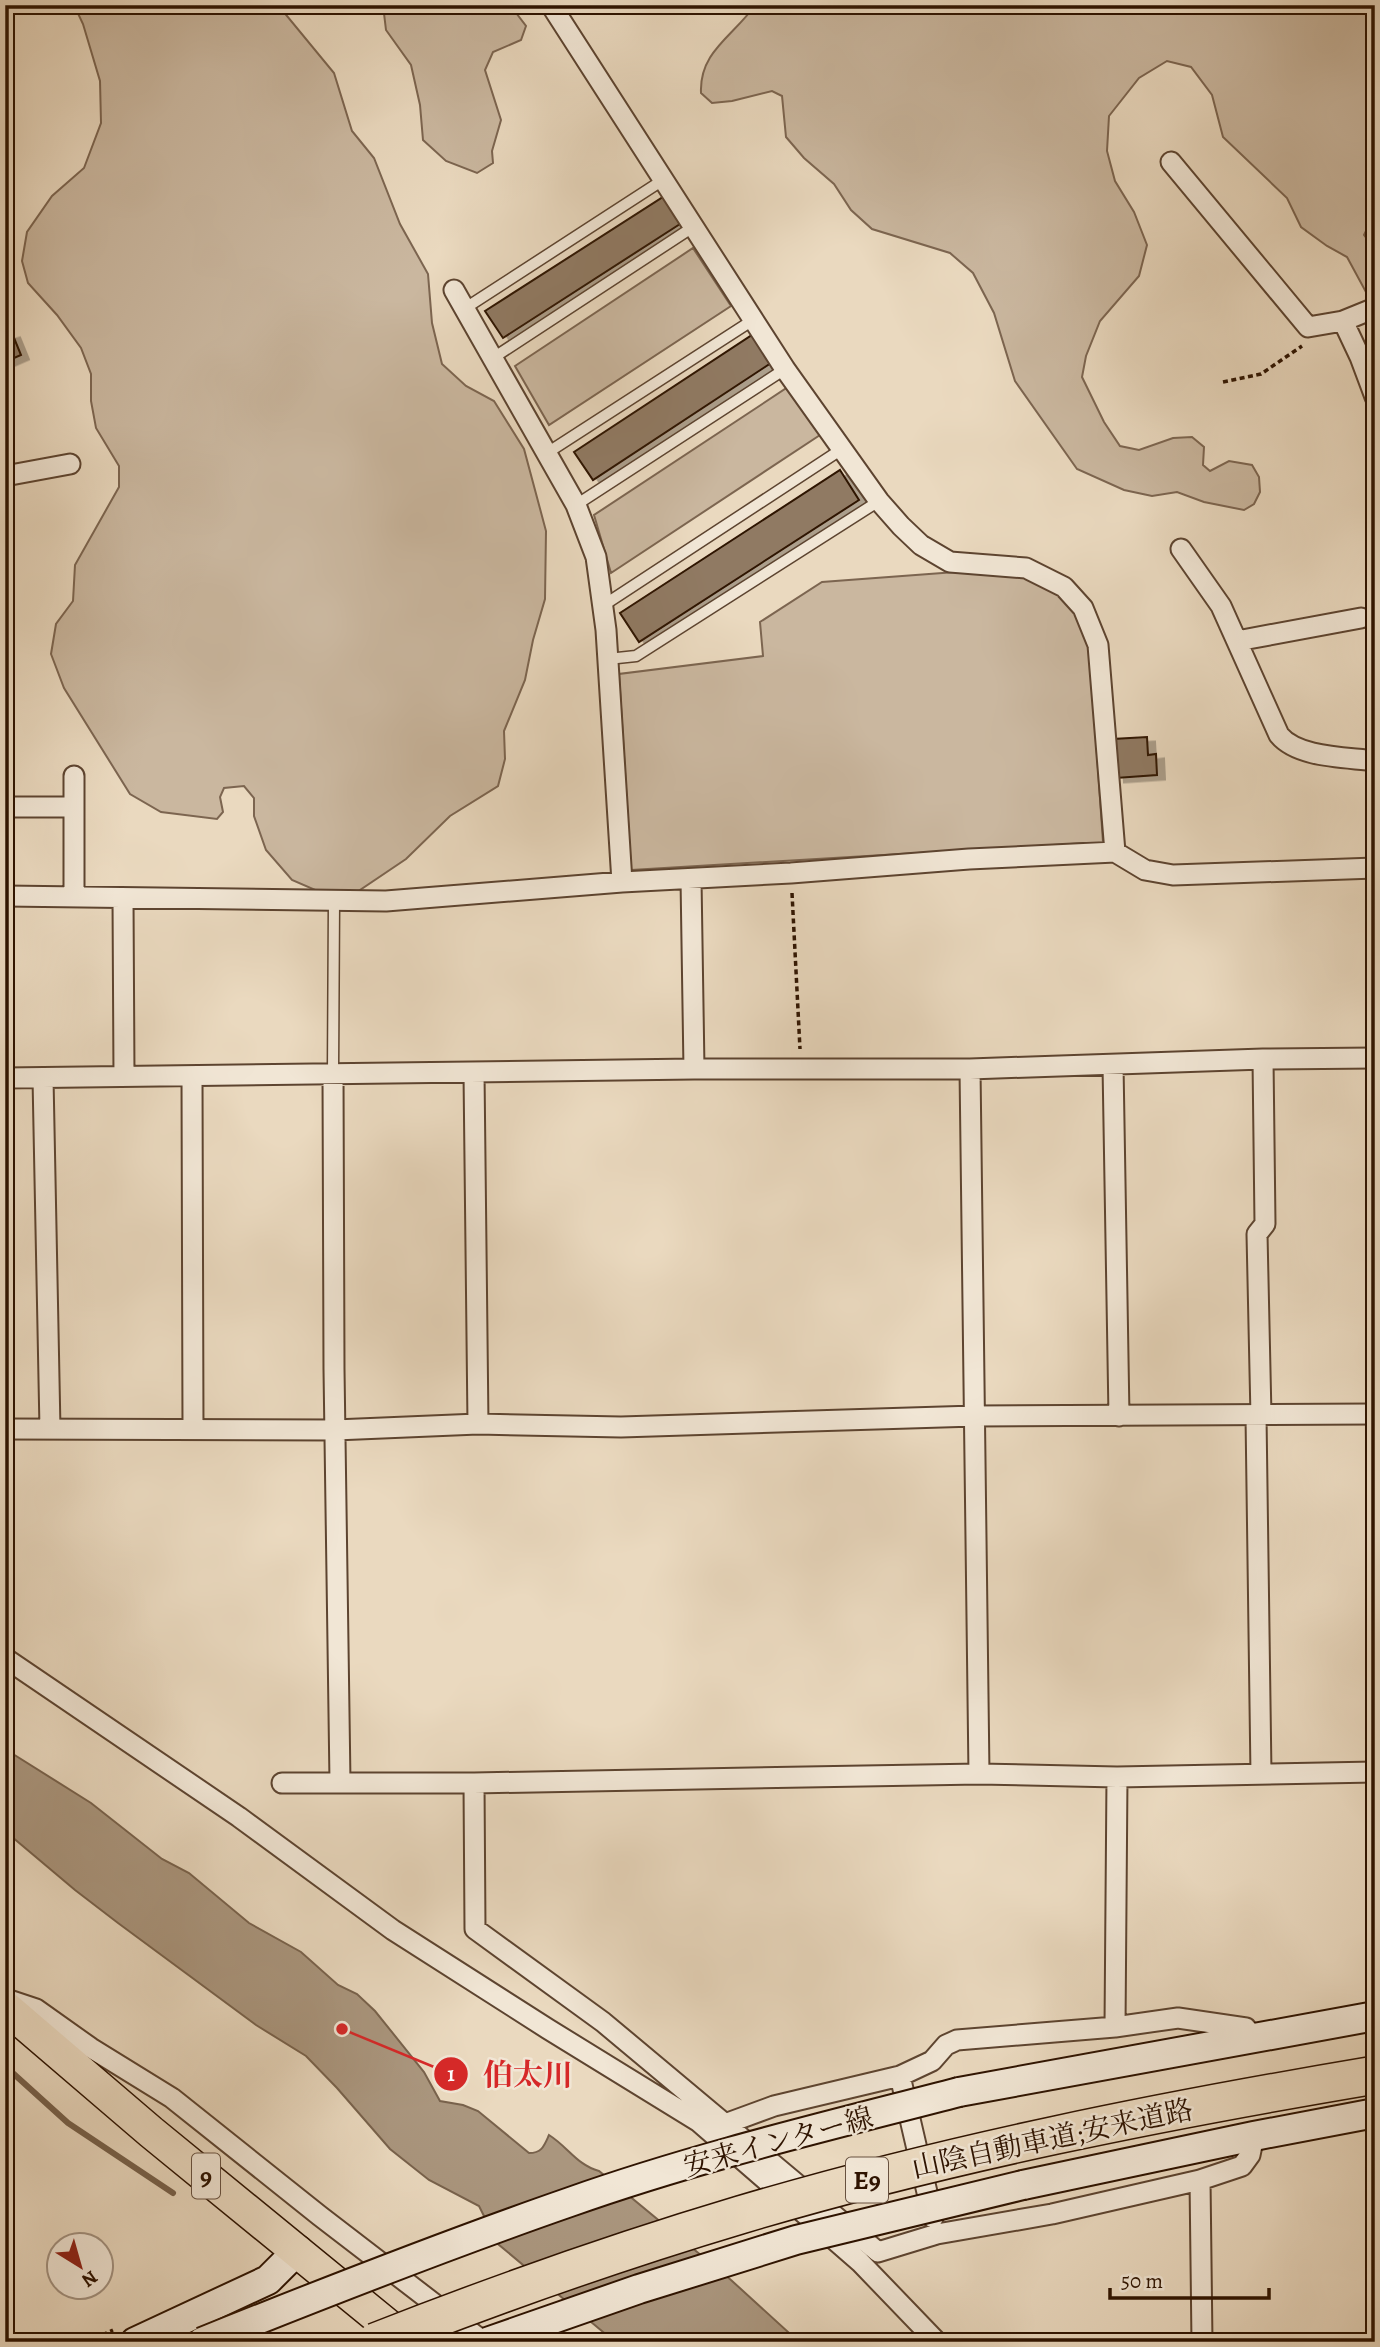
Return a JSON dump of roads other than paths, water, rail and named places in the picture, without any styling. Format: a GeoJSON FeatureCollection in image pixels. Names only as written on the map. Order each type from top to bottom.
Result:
{"type":"FeatureCollection","features":[{"type":"Feature","properties":{"kind":"highway","name":"山陰自動車道;安来道路"},"geometry":{"type":"LineString","coordinates":[[375,2342],[536,2281],[741,2214],[1046,2136],[1230,2099],[1375,2075]]}},
{"type":"Feature","properties":{"kind":"highway","name":"山陰自動車道;安来道路"},"geometry":{"type":"LineString","coordinates":[[408,2342],[541,2291],[640,2257],[873,2191],[1048,2148],[1233,2111],[1375,2087]]}},
{"type":"Feature","properties":{"kind":"main road","name":"9"},"geometry":{"type":"LineString","coordinates":[[5,2007],[151,2132],[408,2342]]}},
{"type":"Feature","properties":{"kind":"main road","name":"安来インター線"},"geometry":{"type":"LineString","coordinates":[[202,2342],[571,2201],[724,2154],[959,2092],[1375,2016]]}},
{"type":"Feature","properties":{"kind":"main road"},"geometry":{"type":"LineString","coordinates":[[486,2342],[639,2289],[796,2240],[1023,2185],[1375,2113]]}},
{"type":"Feature","properties":{"kind":"main road"},"geometry":{"type":"LineString","coordinates":[[135,2342],[268,2280],[298,2250]]}},
{"type":"Feature","properties":{"kind":"street"},"geometry":{"type":"LineString","coordinates":[[551,5],[785,369],[879,501],[901,526],[921,545],[950,562],[1026,568],[1064,587],[1083,608],[1098,645],[1115,852]]}},
{"type":"Feature","properties":{"kind":"street"},"geometry":{"type":"LineString","coordinates":[[1171,162],[1308,327],[1343,321],[1375,308]]}},
{"type":"Feature","properties":{"kind":"street"},"geometry":{"type":"LineString","coordinates":[[454,290],[576,505],[596,557],[604,604],[622,882]]}},
{"type":"Feature","properties":{"kind":"street"},"geometry":{"type":"LineString","coordinates":[[1343,321],[1375,397]]}},
{"type":"Feature","properties":{"kind":"street"},"geometry":{"type":"LineString","coordinates":[[5,476],[70,464]]}},
{"type":"Feature","properties":{"kind":"street"},"geometry":{"type":"LineString","coordinates":[[1181,550],[1221,606],[1279,735],[1285,742],[1302,750],[1375,761]]}},
{"type":"Feature","properties":{"kind":"street"},"geometry":{"type":"LineString","coordinates":[[1237,640],[1361,618]]}},
{"type":"Feature","properties":{"kind":"street"},"geometry":{"type":"LineString","coordinates":[[74,776],[74,896]]}},
{"type":"Feature","properties":{"kind":"street"},"geometry":{"type":"LineString","coordinates":[[5,807],[74,807]]}},
{"type":"Feature","properties":{"kind":"street"},"geometry":{"type":"LineString","coordinates":[[5,896],[386,901],[622,882],[1115,852],[1145,870],[1173,875],[1375,868]]}},
{"type":"Feature","properties":{"kind":"street"},"geometry":{"type":"LineString","coordinates":[[691,878],[694,1069]]}},
{"type":"Feature","properties":{"kind":"street"},"geometry":{"type":"LineString","coordinates":[[123,898],[124,1076]]}},
{"type":"Feature","properties":{"kind":"street"},"geometry":{"type":"LineString","coordinates":[[5,1078],[694,1069],[970,1069],[1375,1058]]}},
{"type":"Feature","properties":{"kind":"street"},"geometry":{"type":"LineString","coordinates":[[1261,1774],[1257,1234],[1265,1224],[1263,1059]]}},
{"type":"Feature","properties":{"kind":"street"},"geometry":{"type":"LineString","coordinates":[[1113,1065],[1119,1416]]}},
{"type":"Feature","properties":{"kind":"street"},"geometry":{"type":"LineString","coordinates":[[970,1069],[979,1774]]}},
{"type":"Feature","properties":{"kind":"street"},"geometry":{"type":"LineString","coordinates":[[333,1073],[340,1782]]}},
{"type":"Feature","properties":{"kind":"street"},"geometry":{"type":"LineString","coordinates":[[474,1073],[478,1424]]}},
{"type":"Feature","properties":{"kind":"street"},"geometry":{"type":"LineString","coordinates":[[192,1076],[193,1429]]}},
{"type":"Feature","properties":{"kind":"street"},"geometry":{"type":"LineString","coordinates":[[43,1078],[50,1429]]}},
{"type":"Feature","properties":{"kind":"street"},"geometry":{"type":"LineString","coordinates":[[5,1429],[335,1430],[478,1424],[621,1427],[975,1416],[1375,1414]]}},
{"type":"Feature","properties":{"kind":"street"},"geometry":{"type":"LineString","coordinates":[[5,1658],[239,1818],[393,1930],[548,2029],[704,2116],[725,2124],[878,2252]]}},
{"type":"Feature","properties":{"kind":"street"},"geometry":{"type":"LineString","coordinates":[[282,1783],[474,1783],[979,1774],[1117,1777],[1375,1772]]}},
{"type":"Feature","properties":{"kind":"street"},"geometry":{"type":"LineString","coordinates":[[1115,2027],[1117,1777]]}},
{"type":"Feature","properties":{"kind":"street"},"geometry":{"type":"LineString","coordinates":[[474,1783],[475,1928],[603,2022],[860,2262],[936,2342]]}},
{"type":"Feature","properties":{"kind":"street"},"geometry":{"type":"LineString","coordinates":[[5,1999],[36,2009],[91,2048],[172,2098],[320,2216],[486,2342]]}},
{"type":"Feature","properties":{"kind":"street"},"geometry":{"type":"LineString","coordinates":[[725,2124],[774,2106],[900,2076],[932,2060],[946,2045],[957,2040],[1115,2027],[1178,2018],[1246,2028],[1255,2039]]}},
{"type":"Feature","properties":{"kind":"street"},"geometry":{"type":"LineString","coordinates":[[900,2076],[937,2234]]}},
{"type":"Feature","properties":{"kind":"street"},"geometry":{"type":"LineString","coordinates":[[860,2262],[878,2252],[937,2234],[1052,2214],[1199,2180],[1242,2166],[1250,2155],[1254,2136]]}},
{"type":"Feature","properties":{"kind":"street"},"geometry":{"type":"LineString","coordinates":[[1199,2180],[1202,2342]]}},
{"type":"Feature","properties":{"kind":"lane"},"geometry":{"type":"LineString","coordinates":[[464,309],[663,180]]}},
{"type":"Feature","properties":{"kind":"lane"},"geometry":{"type":"LineString","coordinates":[[493,358],[693,228]]}},
{"type":"Feature","properties":{"kind":"lane"},"geometry":{"type":"LineString","coordinates":[[547,453],[753,320]]}},
{"type":"Feature","properties":{"kind":"lane"},"geometry":{"type":"LineString","coordinates":[[576,505],[785,369]]}},
{"type":"Feature","properties":{"kind":"lane"},"geometry":{"type":"LineString","coordinates":[[604,604],[842,449]]}},
{"type":"Feature","properties":{"kind":"lane"},"geometry":{"type":"LineString","coordinates":[[608,659],[636,656],[879,501]]}},
{"type":"Feature","properties":{"kind":"lane"},"geometry":{"type":"LineString","coordinates":[[333,1073],[334,901]]}},
{"type":"Feature","properties":{"kind":"waterway"},"geometry":{"type":"LineString","coordinates":[[5,2066],[68,2123],[173,2193]]}},
{"type":"Feature","properties":{"kind":"place","name":"伯太川"},"geometry":{"type":"Point","coordinates":[342,2029]}}]}
